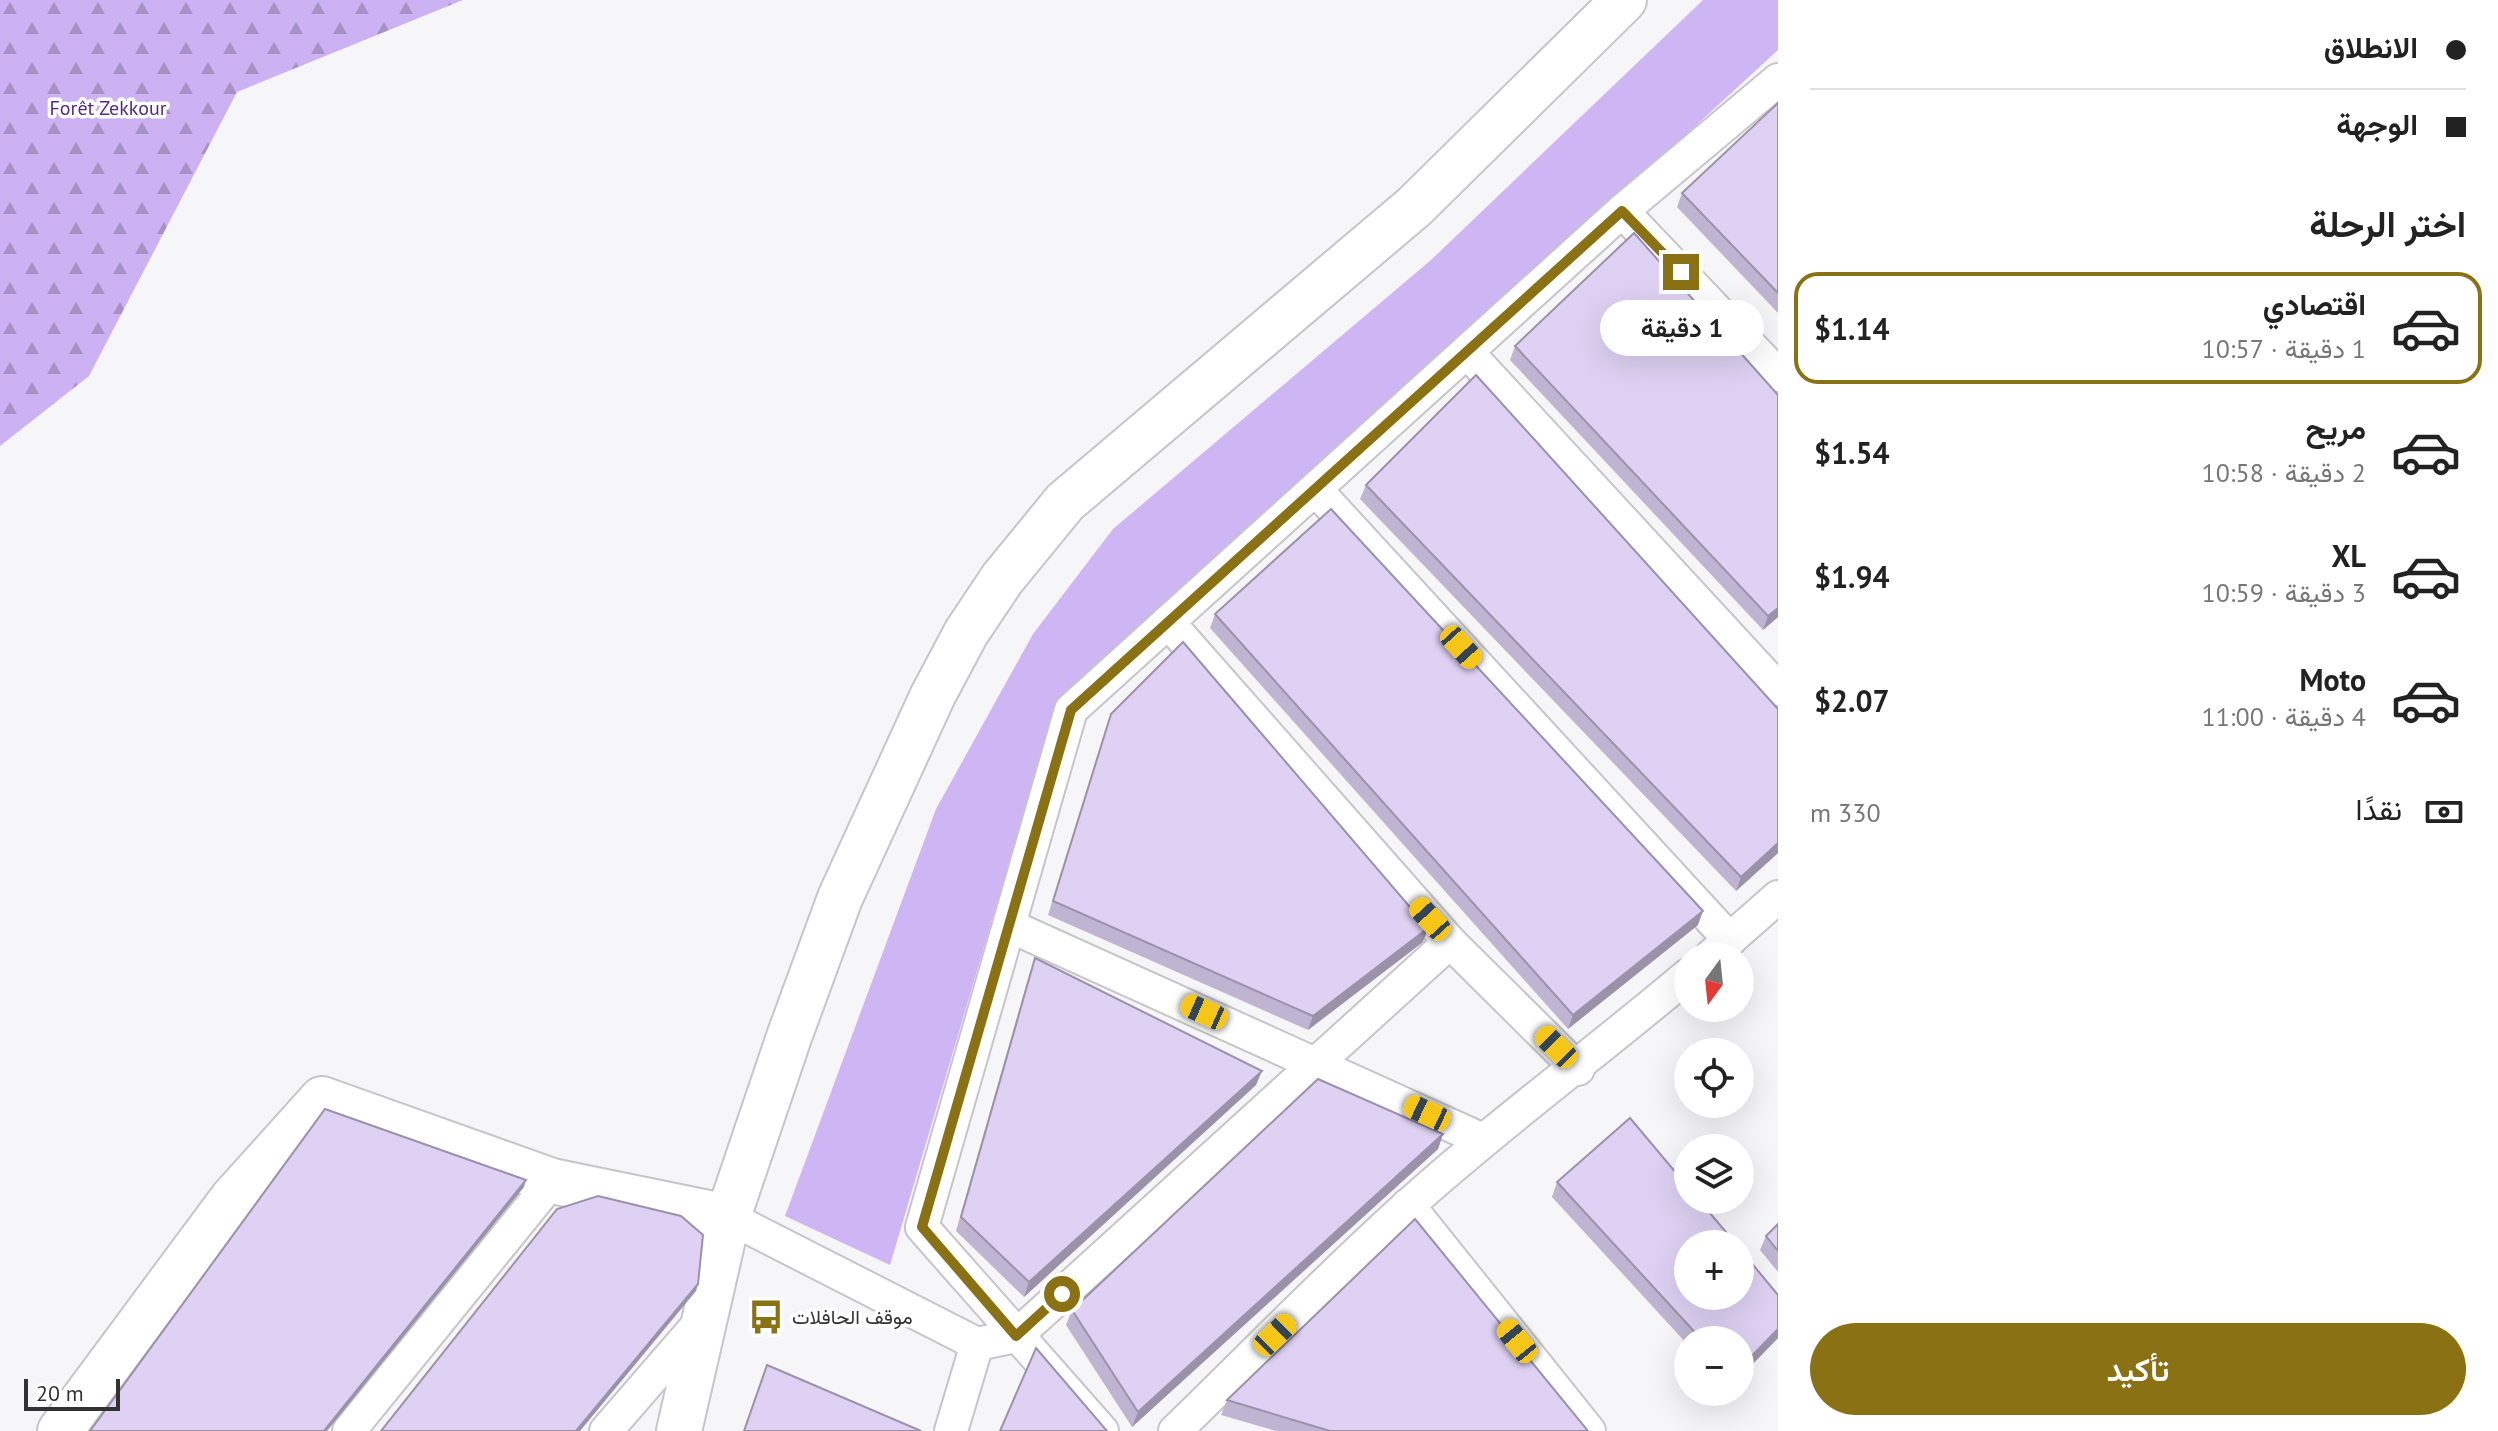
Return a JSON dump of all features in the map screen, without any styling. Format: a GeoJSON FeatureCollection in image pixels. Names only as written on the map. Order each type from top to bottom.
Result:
{"type":"FeatureCollection","features":[{"type":"Feature","properties":{"kind":"main road"},"geometry":{"type":"LineString","coordinates":[[679,1431],[728,1217],[840,898],[933,695],[966,633],[1002,579],[1065,502],[1414,207],[1546,81],[1624,0]]}},
{"type":"Feature","properties":{"kind":"main road"},"geometry":{"type":"LineString","coordinates":[[60,1431],[232,1199],[322,1099],[552,1181],[728,1217]]}},
{"type":"Feature","properties":{"kind":"street"},"geometry":{"type":"LineString","coordinates":[[1102,1431],[922,1227],[1071,710],[1622,211],[1778,80]]}},
{"type":"Feature","properties":{"kind":"street"},"geometry":{"type":"LineString","coordinates":[[1622,211],[1778,375]]}},
{"type":"Feature","properties":{"kind":"street"},"geometry":{"type":"LineString","coordinates":[[1468,353],[1772,668]]}},
{"type":"Feature","properties":{"kind":"street"},"geometry":{"type":"LineString","coordinates":[[1316,490],[1715,942]]}},
{"type":"Feature","properties":{"kind":"street"},"geometry":{"type":"LineString","coordinates":[[1168,622],[1450,942],[1578,1069]]}},
{"type":"Feature","properties":{"kind":"street"},"geometry":{"type":"LineString","coordinates":[[1727,942],[1778,897]]}},
{"type":"Feature","properties":{"kind":"street"},"geometry":{"type":"LineString","coordinates":[[1010,926],[1315,1061],[1483,1140]]}},
{"type":"Feature","properties":{"kind":"street"},"geometry":{"type":"LineString","coordinates":[[728,1217],[977,1344],[1016,1336],[1315,1061],[1450,942]]}},
{"type":"Feature","properties":{"kind":"street"},"geometry":{"type":"LineString","coordinates":[[1191,1428],[1408,1205],[1483,1140],[1578,1069],[1674,987]]}},
{"type":"Feature","properties":{"kind":"street"},"geometry":{"type":"LineString","coordinates":[[349,1431],[552,1181]]}},
{"type":"Feature","properties":{"kind":"street"},"geometry":{"type":"LineString","coordinates":[[1408,1205],[1589,1431]]}},
{"type":"Feature","properties":{"kind":"street"},"geometry":{"type":"LineString","coordinates":[[606,1431],[708,1314]]}},
{"type":"Feature","properties":{"kind":"street"},"geometry":{"type":"LineString","coordinates":[[951,1431],[977,1344]]}},
{"type":"Feature","properties":{"kind":"shaded area"},"geometry":{"type":"Polygon","coordinates":[[[1703,0],[1778,0],[1778,50],[1052,717],[890,1265],[785,1216],[936,809],[1033,634],[1113,529],[1431,260],[1703,0]]]}},
{"type":"Feature","properties":{"kind":"green space","name":"Forêt Zekkour"},"geometry":{"type":"Polygon","coordinates":[[[0,0],[463,0],[237,92],[89,376],[0,446],[0,0]]]}},
{"type":"Feature","properties":{"kind":"building"},"geometry":{"type":"Polygon","coordinates":[[[1778,103],[1778,293],[1682,193],[1778,103]]]}},
{"type":"Feature","properties":{"kind":"building"},"geometry":{"type":"Polygon","coordinates":[[[1634,233],[1778,395],[1778,608],[1768,616],[1515,346],[1634,233]]]}},
{"type":"Feature","properties":{"kind":"building"},"geometry":{"type":"Polygon","coordinates":[[[1476,375],[1778,709],[1778,843],[1741,877],[1366,485],[1476,375]]]}},
{"type":"Feature","properties":{"kind":"building"},"geometry":{"type":"Polygon","coordinates":[[[1331,509],[1703,911],[1573,1015],[1215,614],[1331,509]]]}},
{"type":"Feature","properties":{"kind":"building"},"geometry":{"type":"Polygon","coordinates":[[[1183,642],[1428,928],[1313,1016],[1053,901],[1111,714],[1183,642]]]}},
{"type":"Feature","properties":{"kind":"building"},"geometry":{"type":"Polygon","coordinates":[[[1035,958],[1262,1071],[1029,1282],[961,1217],[1035,958]]]}},
{"type":"Feature","properties":{"kind":"building"},"geometry":{"type":"Polygon","coordinates":[[[1318,1079],[1443,1134],[1138,1412],[1072,1310],[1318,1079]]]}},
{"type":"Feature","properties":{"kind":"building"},"geometry":{"type":"Polygon","coordinates":[[[325,1109],[526,1180],[324,1431],[90,1431],[325,1109]]]}},
{"type":"Feature","properties":{"kind":"building"},"geometry":{"type":"Polygon","coordinates":[[[1630,1118],[1674,1170],[1674,1214],[1711,1214],[1724,1230],[1674,1230],[1674,1309],[1557,1182],[1630,1118]]]}},
{"type":"Feature","properties":{"kind":"building"},"geometry":{"type":"Polygon","coordinates":[[[598,1196],[681,1216],[703,1235],[698,1284],[576,1431],[381,1431],[557,1209],[598,1196]]]}},
{"type":"Feature","properties":{"kind":"building"},"geometry":{"type":"Polygon","coordinates":[[[1415,1219],[1588,1431],[1330,1431],[1227,1400],[1415,1219]]]}},
{"type":"Feature","properties":{"kind":"building"},"geometry":{"type":"Polygon","coordinates":[[[1778,1224],[1778,1251],[1766,1236],[1778,1224]]]}},
{"type":"Feature","properties":{"kind":"building"},"geometry":{"type":"Polygon","coordinates":[[[1754,1266],[1778,1295],[1778,1329],[1754,1354],[1754,1326],[1689,1326],[1674,1310],[1754,1310],[1754,1266]]]}},
{"type":"Feature","properties":{"kind":"building"},"geometry":{"type":"Polygon","coordinates":[[[1036,1348],[1107,1431],[1000,1431],[1036,1348]]]}},
{"type":"Feature","properties":{"kind":"building"},"geometry":{"type":"Polygon","coordinates":[[[767,1365],[921,1431],[744,1431],[767,1365]]]}},
{"type":"Feature","properties":{"kind":"place","name":"موقف الحافلات"},"geometry":{"type":"Point","coordinates":[766,1317]}},
{"type":"Feature","properties":{"kind":"route"},"geometry":{"type":"LineString","coordinates":[[1062,1294],[1016,1336],[922,1227],[1071,710],[1622,211],[1681,272]]}}]}
